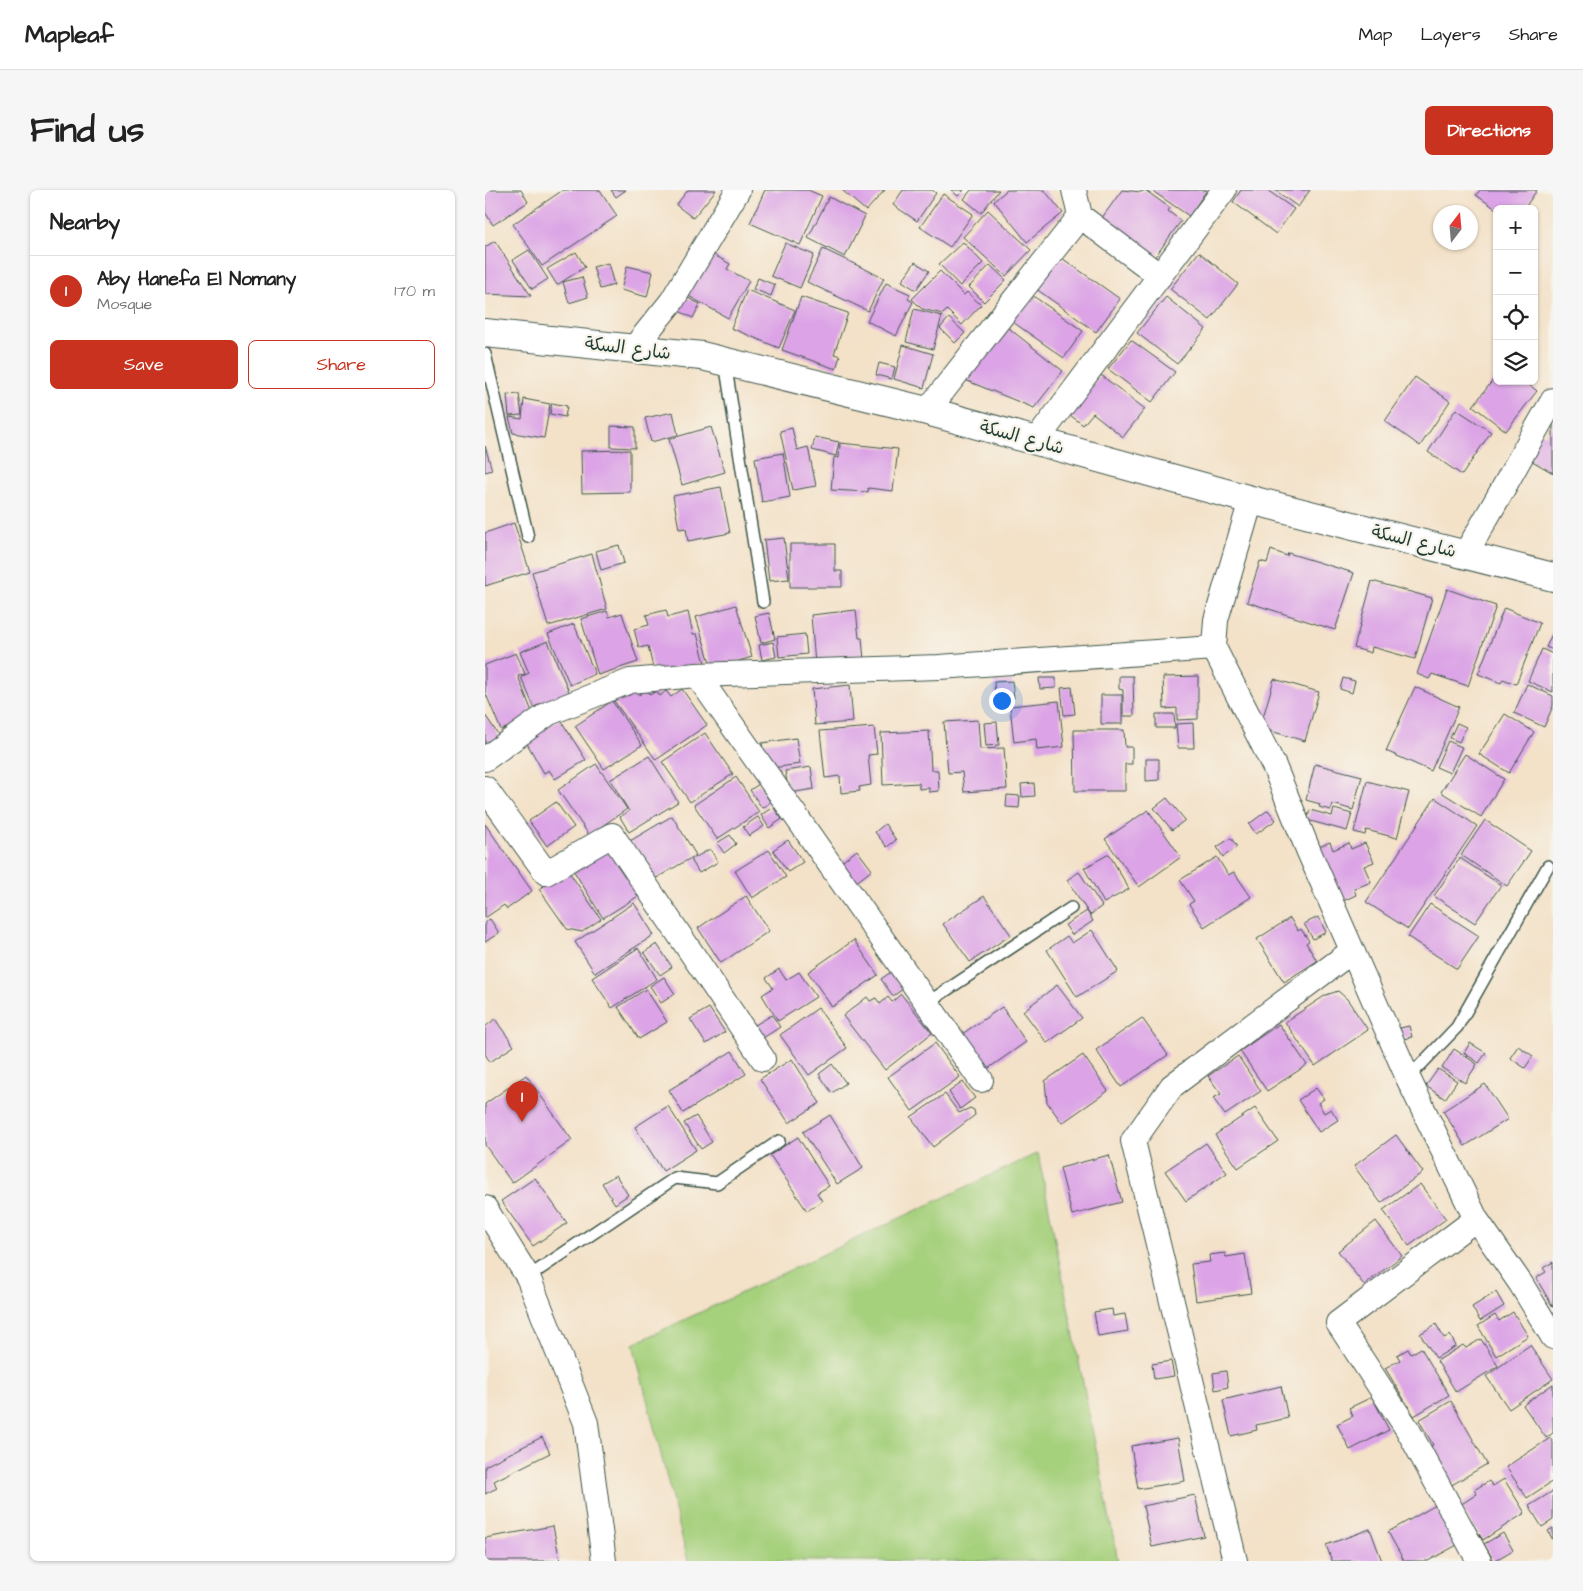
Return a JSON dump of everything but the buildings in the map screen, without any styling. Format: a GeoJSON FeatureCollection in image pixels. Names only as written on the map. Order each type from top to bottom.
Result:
{"type":"FeatureCollection","features":[{"type":"Feature","properties":{"kind":"street"},"geometry":{"type":"LineString","coordinates":[[634,348],[672,301],[739,190]]}},
{"type":"Feature","properties":{"kind":"street"},"geometry":{"type":"LineString","coordinates":[[1074,190],[1080,216],[1160,276]]}},
{"type":"Feature","properties":{"kind":"street"},"geometry":{"type":"LineString","coordinates":[[1036,441],[1224,190]]}},
{"type":"Feature","properties":{"kind":"street"},"geometry":{"type":"LineString","coordinates":[[927,411],[1080,216]]}},
{"type":"Feature","properties":{"kind":"street","name":"شارع السكة"},"geometry":{"type":"LineString","coordinates":[[485,333],[702,356],[927,411],[1251,500],[1553,577]]}},
{"type":"Feature","properties":{"kind":"street"},"geometry":{"type":"LineString","coordinates":[[1465,554],[1494,507],[1521,453],[1553,400]]}},
{"type":"Feature","properties":{"kind":"street"},"geometry":{"type":"LineString","coordinates":[[1251,500],[1215,620],[1214,648],[1274,766],[1408,1078],[1476,1218],[1521,1284],[1553,1337]]}},
{"type":"Feature","properties":{"kind":"street"},"geometry":{"type":"LineString","coordinates":[[485,758],[549,713],[629,681],[697,675],[939,668],[1214,648]]}},
{"type":"Feature","properties":{"kind":"street"},"geometry":{"type":"LineString","coordinates":[[697,675],[981,1080]]}},
{"type":"Feature","properties":{"kind":"street"},"geometry":{"type":"LineString","coordinates":[[485,788],[546,873],[612,836],[763,1059]]}},
{"type":"Feature","properties":{"kind":"street"},"geometry":{"type":"LineString","coordinates":[[1235,1561],[1133,1142],[1172,1086],[1352,951]]}},
{"type":"Feature","properties":{"kind":"street"},"geometry":{"type":"LineString","coordinates":[[485,1208],[528,1277],[586,1423],[604,1561]]}},
{"type":"Feature","properties":{"kind":"street"},"geometry":{"type":"LineString","coordinates":[[1476,1218],[1338,1322],[1408,1430],[1479,1561]]}},
{"type":"Feature","properties":{"kind":"lane"},"geometry":{"type":"LineString","coordinates":[[485,354],[528,538]]}},
{"type":"Feature","properties":{"kind":"lane"},"geometry":{"type":"LineString","coordinates":[[725,362],[763,602]]}},
{"type":"Feature","properties":{"kind":"lane"},"geometry":{"type":"LineString","coordinates":[[1408,1078],[1457,1027],[1548,866]]}},
{"type":"Feature","properties":{"kind":"lane"},"geometry":{"type":"LineString","coordinates":[[927,1003],[1071,908]]}},
{"type":"Feature","properties":{"kind":"lane"},"geometry":{"type":"LineString","coordinates":[[528,1277],[675,1178],[717,1183],[779,1141]]}},
{"type":"Feature","properties":{"kind":"green space"},"geometry":{"type":"Polygon","coordinates":[[[1038,1153],[1118,1561],[688,1561],[633,1344],[1038,1153]]]}},
{"type":"Feature","properties":{"kind":"place","name":"Aby Hanefa El Nomany"},"geometry":{"type":"Point","coordinates":[522,1122]}}]}
